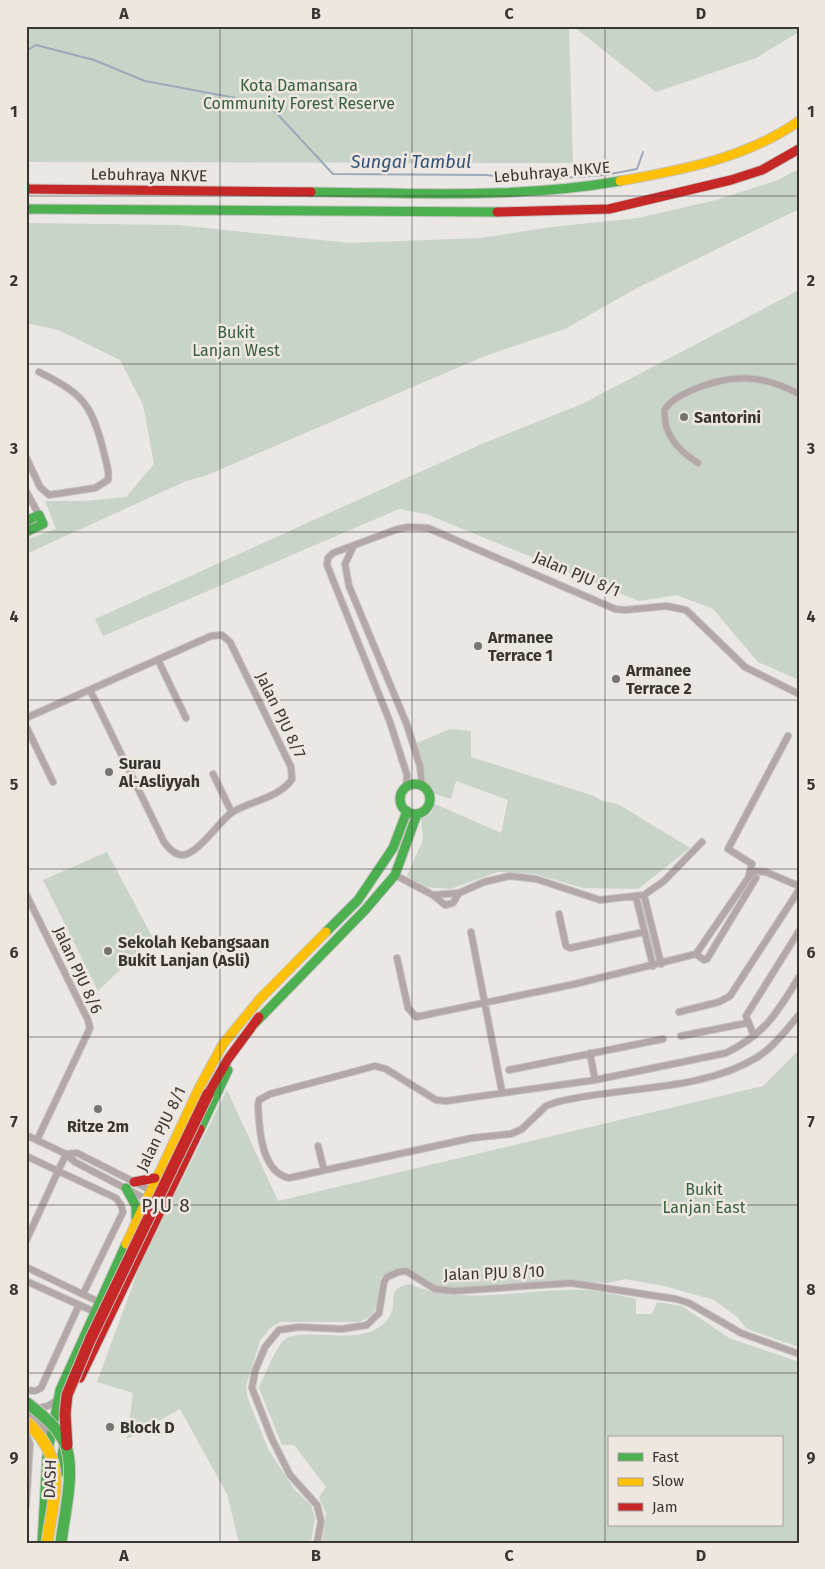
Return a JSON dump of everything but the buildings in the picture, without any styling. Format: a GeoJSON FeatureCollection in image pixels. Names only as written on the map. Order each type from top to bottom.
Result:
{"type":"FeatureCollection","features":[{"type":"Feature","properties":{"kind":"main road","name":"Lebuhraya NKVE"},"geometry":{"type":"LineString","coordinates":[[26,189],[498,194],[555,191],[661,173],[744,151],[780,135],[799,121]]}},
{"type":"Feature","properties":{"kind":"main road"},"geometry":{"type":"LineString","coordinates":[[26,209],[498,212],[609,209],[731,180],[762,170],[799,149]]}},
{"type":"Feature","properties":{"kind":"main road"},"geometry":{"type":"LineString","coordinates":[[414,784],[422,786],[428,793],[430,802],[425,810],[412,813],[400,802],[400,797],[406,787],[414,784]]}},
{"type":"Feature","properties":{"kind":"main road","name":"Jalan PJU 8/1"},"geometry":{"type":"LineString","coordinates":[[42,1543],[50,1440],[57,1400],[155,1178],[223,1044],[259,1000],[365,910],[395,875],[412,813]]}},
{"type":"Feature","properties":{"kind":"main road","name":"Jalan PJU 8/1"},"geometry":{"type":"LineString","coordinates":[[54,1543],[53,1525],[58,1475],[73,1395],[217,1091],[259,1017],[358,900],[412,813]]}},
{"type":"Feature","properties":{"kind":"main road"},"geometry":{"type":"LineString","coordinates":[[67,1445],[65,1414],[67,1395],[90,1340],[208,1094],[228,1059],[259,1017]]}},
{"type":"Feature","properties":{"kind":"main road"},"geometry":{"type":"LineString","coordinates":[[136,1223],[136,1206],[130,1185],[155,1178]]}},
{"type":"Feature","properties":{"kind":"main road","name":"DASH"},"geometry":{"type":"LineString","coordinates":[[26,1402],[51,1422],[67,1445],[68,1475],[61,1543]]}},
{"type":"Feature","properties":{"kind":"main road","name":"DASH"},"geometry":{"type":"LineString","coordinates":[[26,1421],[39,1431],[53,1452],[56,1477],[47,1543]]}},
{"type":"Feature","properties":{"kind":"street"},"geometry":{"type":"LineString","coordinates":[[26,457],[40,487],[50,495],[95,488],[108,480],[108,468],[98,429],[85,403],[72,390],[39,372]]}},
{"type":"Feature","properties":{"kind":"street"},"geometry":{"type":"LineString","coordinates":[[698,462],[677,446],[667,432],[664,416],[668,404],[705,385],[729,378],[766,381],[799,394]]}},
{"type":"Feature","properties":{"kind":"street"},"geometry":{"type":"LineString","coordinates":[[26,491],[30,522]]}},
{"type":"Feature","properties":{"kind":"street","name":"Jalan PJU 8/1"},"geometry":{"type":"LineString","coordinates":[[406,787],[407,775],[390,722],[336,592],[327,564],[328,558],[340,550],[353,547],[394,530],[408,527],[428,528],[615,609],[676,607],[693,616],[745,667],[774,684],[799,694]]}},
{"type":"Feature","properties":{"kind":"street"},"geometry":{"type":"LineString","coordinates":[[353,547],[345,564],[349,586],[407,724],[420,766],[422,786]]}},
{"type":"Feature","properties":{"kind":"street"},"geometry":{"type":"LineString","coordinates":[[336,592],[349,586]]}},
{"type":"Feature","properties":{"kind":"street","name":"Jalan PJU 8/7"},"geometry":{"type":"LineString","coordinates":[[26,718],[216,634],[227,637],[291,767],[293,774],[289,784],[232,813],[198,847],[187,854],[178,854],[169,848],[90,690]]}},
{"type":"Feature","properties":{"kind":"street"},"geometry":{"type":"LineString","coordinates":[[158,660],[186,718]]}},
{"type":"Feature","properties":{"kind":"street"},"geometry":{"type":"LineString","coordinates":[[26,726],[53,782]]}},
{"type":"Feature","properties":{"kind":"street"},"geometry":{"type":"LineString","coordinates":[[397,958],[408,1008],[416,1017],[485,1004],[653,966],[696,954],[749,874],[752,864],[728,849],[788,736]]}},
{"type":"Feature","properties":{"kind":"street"},"geometry":{"type":"LineString","coordinates":[[213,774],[232,813]]}},
{"type":"Feature","properties":{"kind":"street"},"geometry":{"type":"LineString","coordinates":[[434,895],[460,893],[484,882],[510,876],[536,879],[585,897],[600,900],[636,897],[644,895],[664,880],[702,842]]}},
{"type":"Feature","properties":{"kind":"street"},"geometry":{"type":"LineString","coordinates":[[749,874],[761,870],[799,886]]}},
{"type":"Feature","properties":{"kind":"street"},"geometry":{"type":"LineString","coordinates":[[395,875],[434,895],[440,903],[449,905],[456,900],[460,893]]}},
{"type":"Feature","properties":{"kind":"street"},"geometry":{"type":"LineString","coordinates":[[696,954],[701,959],[707,959],[756,878]]}},
{"type":"Feature","properties":{"kind":"street"},"geometry":{"type":"LineString","coordinates":[[678,1012],[718,1002],[730,996],[799,890]]}},
{"type":"Feature","properties":{"kind":"street","name":"Jalan PJU 8/6"},"geometry":{"type":"LineString","coordinates":[[26,894],[29,906],[88,1020],[90,1028],[37,1140]]}},
{"type":"Feature","properties":{"kind":"street"},"geometry":{"type":"LineString","coordinates":[[644,895],[661,964]]}},
{"type":"Feature","properties":{"kind":"street"},"geometry":{"type":"LineString","coordinates":[[636,897],[653,966]]}},
{"type":"Feature","properties":{"kind":"street"},"geometry":{"type":"LineString","coordinates":[[559,914],[566,946],[570,948],[644,932]]}},
{"type":"Feature","properties":{"kind":"street"},"geometry":{"type":"LineString","coordinates":[[754,1036],[747,1023],[746,1016],[799,931]]}},
{"type":"Feature","properties":{"kind":"street"},"geometry":{"type":"LineString","coordinates":[[471,932],[502,1092]]}},
{"type":"Feature","properties":{"kind":"street"},"geometry":{"type":"LineString","coordinates":[[799,977],[775,1017],[754,1036],[726,1052],[596,1080],[436,1100],[386,1070],[375,1066],[270,1094],[259,1100],[258,1112],[266,1154],[276,1173],[289,1178],[472,1138],[499,1137],[511,1134],[522,1129],[546,1106],[572,1098],[660,1086],[710,1076],[755,1059],[778,1039],[799,1015]]}},
{"type":"Feature","properties":{"kind":"street"},"geometry":{"type":"LineString","coordinates":[[681,1036],[747,1023]]}},
{"type":"Feature","properties":{"kind":"street"},"geometry":{"type":"LineString","coordinates":[[509,1070],[663,1039]]}},
{"type":"Feature","properties":{"kind":"street"},"geometry":{"type":"LineString","coordinates":[[590,1054],[596,1080]]}},
{"type":"Feature","properties":{"kind":"street"},"geometry":{"type":"LineString","coordinates":[[26,1135],[66,1154],[75,1162],[130,1185],[163,1203]]}},
{"type":"Feature","properties":{"kind":"street"},"geometry":{"type":"LineString","coordinates":[[318,1146],[324,1170]]}},
{"type":"Feature","properties":{"kind":"street"},"geometry":{"type":"LineString","coordinates":[[66,1154],[78,1153],[148,1194]]}},
{"type":"Feature","properties":{"kind":"street"},"geometry":{"type":"LineString","coordinates":[[27,1237],[66,1154]]}},
{"type":"Feature","properties":{"kind":"street"},"geometry":{"type":"LineString","coordinates":[[26,1156],[116,1198],[121,1204],[123,1212],[82,1294]]}},
{"type":"Feature","properties":{"kind":"street"},"geometry":{"type":"LineString","coordinates":[[26,1268],[82,1294],[97,1307]]}},
{"type":"Feature","properties":{"kind":"street","name":"Jalan PJU 8/10"},"geometry":{"type":"LineString","coordinates":[[317,1543],[321,1521],[318,1505],[294,1482],[282,1460],[252,1388],[255,1371],[269,1339],[279,1330],[300,1328],[342,1329],[367,1325],[379,1313],[384,1282],[387,1277],[398,1272],[406,1271],[434,1289],[454,1291],[572,1283],[676,1299],[689,1304],[741,1333],[799,1354]]}},
{"type":"Feature","properties":{"kind":"street"},"geometry":{"type":"LineString","coordinates":[[26,1281],[78,1305],[97,1307]]}},
{"type":"Feature","properties":{"kind":"street"},"geometry":{"type":"LineString","coordinates":[[26,1390],[35,1392],[41,1388],[78,1305]]}},
{"type":"Feature","properties":{"kind":"street"},"geometry":{"type":"LineString","coordinates":[[26,1407],[41,1409],[57,1400]]}},
{"type":"Feature","properties":{"kind":"street"},"geometry":{"type":"LineString","coordinates":[[26,1414],[40,1423],[50,1440]]}},
{"type":"Feature","properties":{"kind":"street"},"geometry":{"type":"LineString","coordinates":[[26,1434],[30,1444],[26,1506]]}},
{"type":"Feature","properties":{"kind":"green space","name":"Kota Damansara Community Forest Reserve"},"geometry":{"type":"Polygon","coordinates":[[[26,26],[569,26],[573,163],[26,162],[26,26]]]}},
{"type":"Feature","properties":{"kind":"green space"},"geometry":{"type":"Polygon","coordinates":[[[573,26],[799,26],[799,32],[756,58],[656,92],[573,26]]]}},
{"type":"Feature","properties":{"kind":"green space","name":"Bukit Lanjan West"},"geometry":{"type":"Polygon","coordinates":[[[799,169],[799,209],[637,288],[565,329],[485,356],[205,476],[186,481],[26,554],[26,540],[56,529],[45,501],[85,501],[126,497],[154,464],[143,405],[120,360],[58,330],[26,323],[26,223],[178,225],[350,243],[481,238],[551,227],[638,218],[716,200],[778,180],[799,169]]]}},
{"type":"Feature","properties":{"kind":"green space"},"geometry":{"type":"Polygon","coordinates":[[[799,290],[799,680],[758,662],[713,609],[677,595],[639,601],[426,514],[399,509],[103,636],[95,619],[484,443],[582,404],[799,290]]]}},
{"type":"Feature","properties":{"kind":"green space"},"geometry":{"type":"Polygon","coordinates":[[[450,729],[471,731],[471,757],[594,796],[603,801],[618,804],[690,848],[638,889],[583,888],[535,874],[498,872],[450,889],[424,887],[407,876],[423,840],[421,817],[432,813],[433,803],[501,833],[508,800],[456,781],[451,799],[432,793],[426,784],[417,743],[450,729]]]}},
{"type":"Feature","properties":{"kind":"green space"},"geometry":{"type":"Polygon","coordinates":[[[107,852],[153,938],[98,991],[43,880],[107,852]]]}},
{"type":"Feature","properties":{"kind":"green space","name":"Bukit Lanjan East"},"geometry":{"type":"Polygon","coordinates":[[[799,1050],[799,1347],[747,1329],[737,1317],[714,1300],[664,1286],[625,1279],[608,1283],[555,1281],[441,1288],[409,1270],[392,1271],[381,1277],[377,1304],[372,1314],[359,1322],[280,1322],[270,1328],[260,1341],[246,1386],[248,1399],[268,1449],[294,1489],[311,1505],[315,1518],[311,1543],[239,1543],[227,1494],[180,1409],[127,1439],[133,1393],[97,1382],[142,1260],[227,1090],[278,1201],[763,1086],[799,1050]]]}},
{"type":"Feature","properties":{"kind":"green space"},"geometry":{"type":"Polygon","coordinates":[[[409,1284],[448,1294],[468,1295],[577,1290],[594,1291],[636,1299],[636,1314],[652,1314],[657,1302],[682,1306],[729,1338],[799,1362],[799,1543],[322,1543],[326,1513],[319,1497],[326,1487],[294,1445],[282,1445],[259,1388],[274,1355],[284,1340],[292,1336],[303,1335],[342,1336],[367,1333],[387,1321],[393,1308],[395,1291],[409,1284]]]}},
{"type":"Feature","properties":{"kind":"waterway","name":"Sungai Tambul"},"geometry":{"type":"LineString","coordinates":[[26,51],[36,45],[94,60],[145,81],[268,104],[333,174],[486,175],[530,180],[605,175],[637,169],[643,152]]}},
{"type":"Feature","properties":{"kind":"traffic: fast"},"geometry":{"type":"LineString","coordinates":[[311,192],[505,193],[582,187],[620,181]]}},
{"type":"Feature","properties":{"kind":"traffic: fast"},"geometry":{"type":"LineString","coordinates":[[26,209],[497,212]]}},
{"type":"Feature","properties":{"kind":"traffic: fast"},"geometry":{"type":"LineString","coordinates":[[26,521],[39,515],[43,524],[26,532]]}},
{"type":"Feature","properties":{"kind":"traffic: fast"},"geometry":{"type":"LineString","coordinates":[[415,784],[421,785],[429,793],[430,799],[429,805],[421,813],[415,814],[409,813],[401,805],[400,799],[401,793],[409,785],[415,784]]}},
{"type":"Feature","properties":{"kind":"traffic: fast"},"geometry":{"type":"LineString","coordinates":[[326,932],[358,900],[393,848],[407,811]]}},
{"type":"Feature","properties":{"kind":"traffic: fast"},"geometry":{"type":"LineString","coordinates":[[256,1022],[365,910],[395,875],[417,814]]}},
{"type":"Feature","properties":{"kind":"traffic: fast"},"geometry":{"type":"LineString","coordinates":[[200,1129],[228,1070]]}},
{"type":"Feature","properties":{"kind":"traffic: fast"},"geometry":{"type":"LineString","coordinates":[[126,1188],[136,1206],[136,1218]]}},
{"type":"Feature","properties":{"kind":"traffic: fast"},"geometry":{"type":"LineString","coordinates":[[42,1543],[47,1456],[60,1390],[126,1244]]}},
{"type":"Feature","properties":{"kind":"traffic: fast"},"geometry":{"type":"LineString","coordinates":[[26,1402],[58,1432],[68,1454],[69,1479],[61,1543]]}},
{"type":"Feature","properties":{"kind":"traffic: fast"},"geometry":{"type":"LineString","coordinates":[[59,1473],[64,1444]]}},
{"type":"Feature","properties":{"kind":"traffic: slow"},"geometry":{"type":"LineString","coordinates":[[620,181],[713,161],[758,144],[779,134],[799,121]]}},
{"type":"Feature","properties":{"kind":"traffic: slow"},"geometry":{"type":"LineString","coordinates":[[126,1244],[199,1088],[223,1044],[259,1000],[326,932]]}},
{"type":"Feature","properties":{"kind":"traffic: slow"},"geometry":{"type":"LineString","coordinates":[[26,1421],[40,1436],[53,1464],[55,1492],[47,1543]]}},
{"type":"Feature","properties":{"kind":"traffic: jam"},"geometry":{"type":"LineString","coordinates":[[497,212],[609,209],[731,180],[762,170],[799,149]]}},
{"type":"Feature","properties":{"kind":"traffic: jam"},"geometry":{"type":"LineString","coordinates":[[26,189],[311,192]]}},
{"type":"Feature","properties":{"kind":"traffic: jam"},"geometry":{"type":"LineString","coordinates":[[208,1094],[228,1059],[259,1017]]}},
{"type":"Feature","properties":{"kind":"traffic: jam"},"geometry":{"type":"LineString","coordinates":[[67,1445],[65,1414],[67,1395],[90,1340],[208,1094]]}},
{"type":"Feature","properties":{"kind":"traffic: jam"},"geometry":{"type":"LineString","coordinates":[[80,1378],[200,1129]]}},
{"type":"Feature","properties":{"kind":"traffic: jam"},"geometry":{"type":"LineString","coordinates":[[134,1182],[155,1178]]}},
{"type":"Feature","properties":{"kind":"place","name":"Santorini"},"geometry":{"type":"Point","coordinates":[684,417]}},
{"type":"Feature","properties":{"kind":"place","name":"Armanee Terrace 1"},"geometry":{"type":"Point","coordinates":[478,646]}},
{"type":"Feature","properties":{"kind":"place","name":"Armanee Terrace 2"},"geometry":{"type":"Point","coordinates":[616,679]}},
{"type":"Feature","properties":{"kind":"place","name":"Surau Al-Asliyyah"},"geometry":{"type":"Point","coordinates":[109,772]}},
{"type":"Feature","properties":{"kind":"place","name":"Sekolah Kebangsaan Bukit Lanjan (Asli)"},"geometry":{"type":"Point","coordinates":[108,951]}},
{"type":"Feature","properties":{"kind":"place","name":"Ritze 2m"},"geometry":{"type":"Point","coordinates":[98,1109]}},
{"type":"Feature","properties":{"kind":"place","name":"Block D"},"geometry":{"type":"Point","coordinates":[110,1427]}},
{"type":"Feature","properties":{"kind":"district","name":"PJU 8"},"geometry":{"type":"Point","coordinates":[166,1205]}}]}
